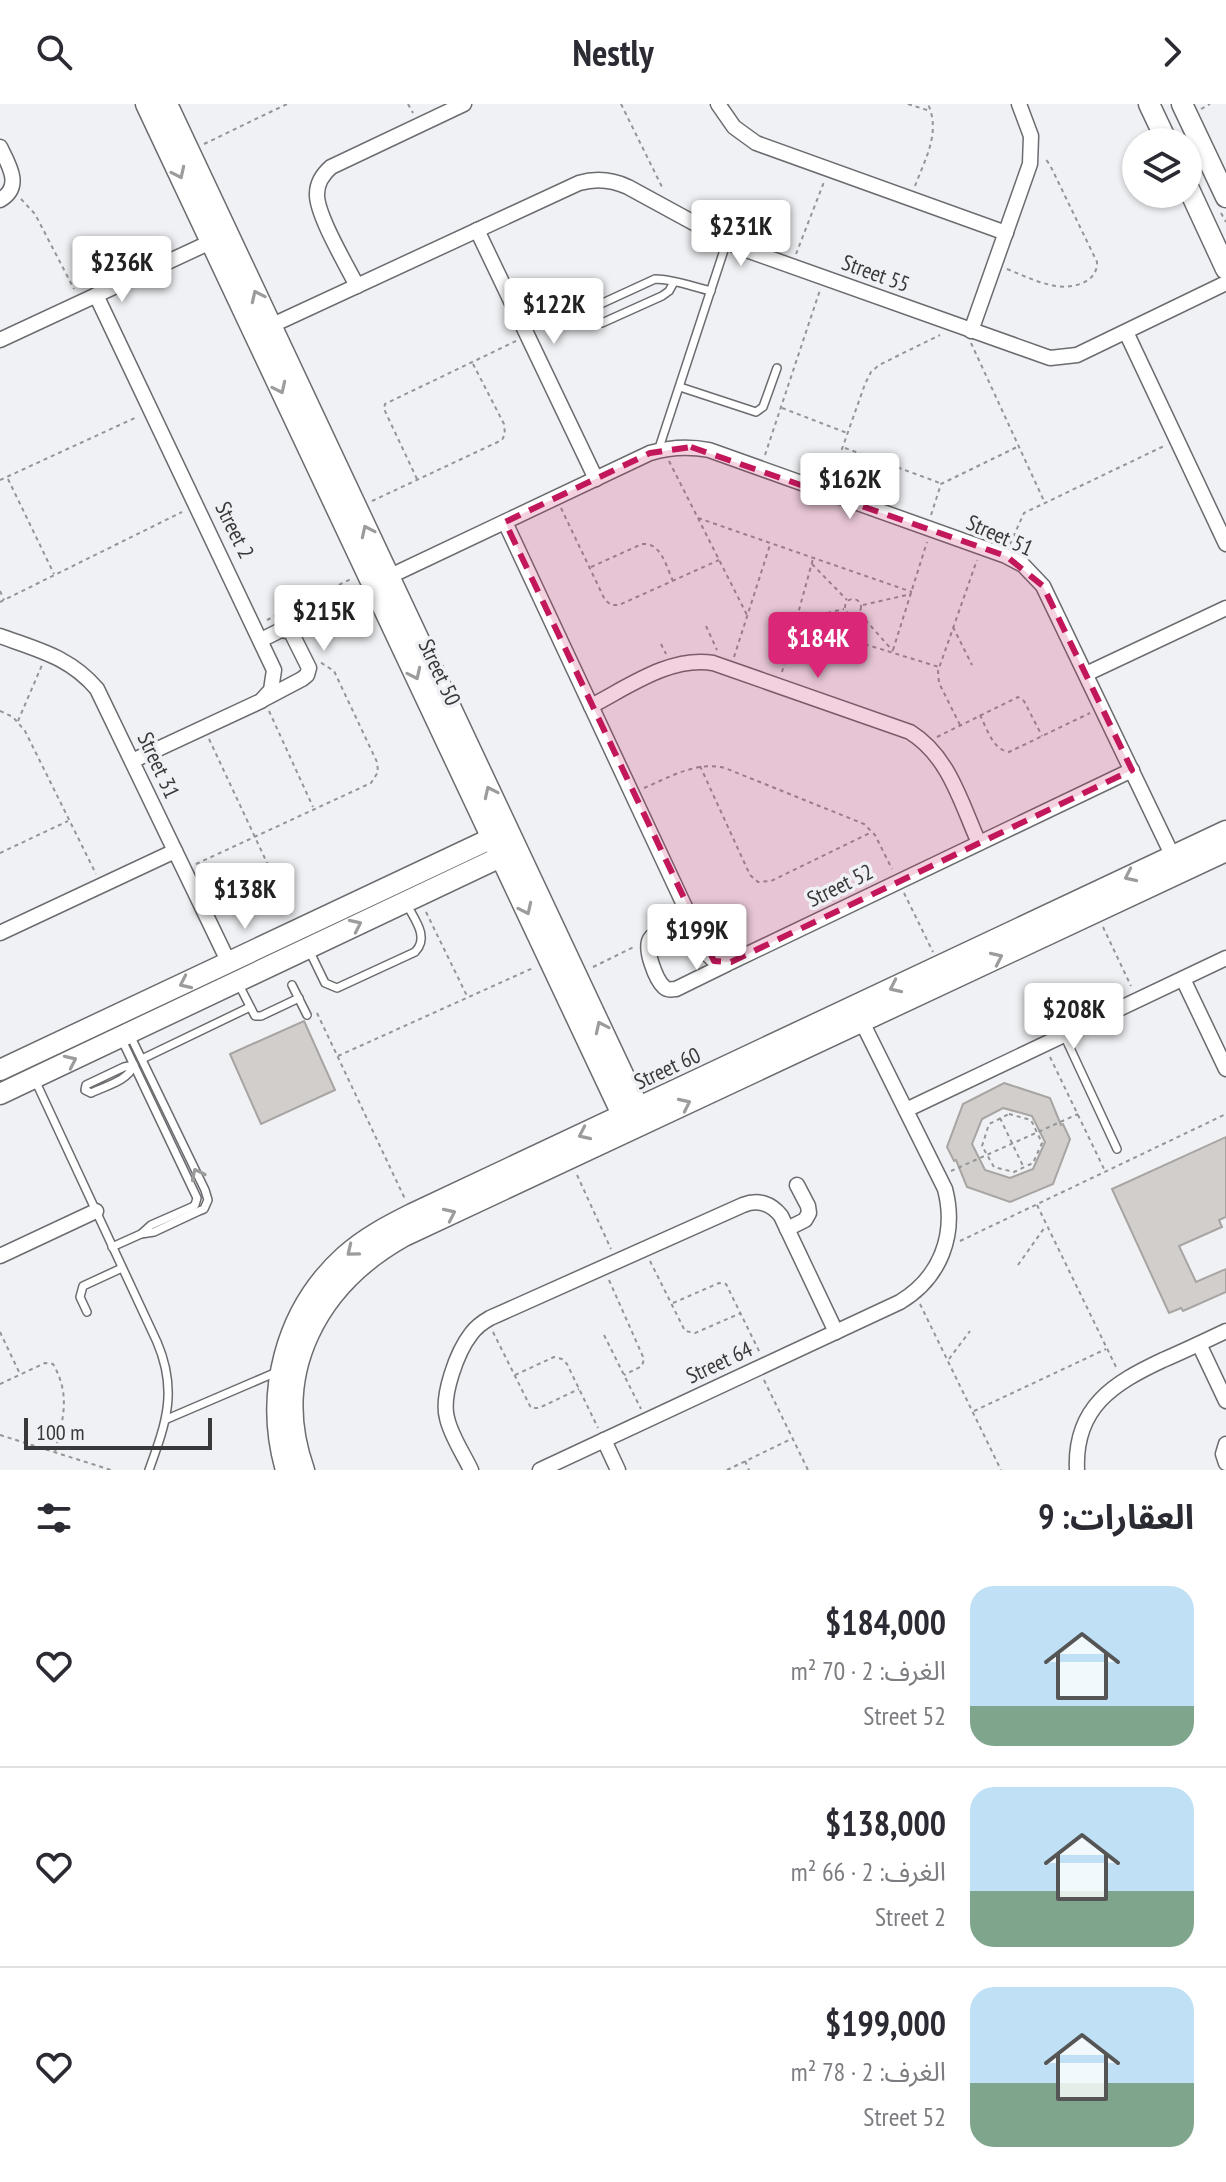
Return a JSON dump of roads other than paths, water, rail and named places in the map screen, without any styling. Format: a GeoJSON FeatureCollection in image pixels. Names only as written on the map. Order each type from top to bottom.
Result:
{"type":"FeatureCollection","features":[{"type":"Feature","properties":{"kind":"street","name":"Street 50"},"geometry":{"type":"LineString","coordinates":[[146,104],[220,238],[376,578],[505,844],[576,974],[634,1119]]}},
{"type":"Feature","properties":{"kind":"street","name":"Street 50"},"geometry":{"type":"LineString","coordinates":[[167,104],[189,151],[220,238]]}},
{"type":"Feature","properties":{"kind":"street"},"geometry":{"type":"LineString","coordinates":[[357,286],[319,209],[317,190],[322,177],[331,167],[464,104]]}},
{"type":"Feature","properties":{"kind":"street"},"geometry":{"type":"LineString","coordinates":[[718,104],[726,118],[748,139],[1006,233]]}},
{"type":"Feature","properties":{"kind":"street"},"geometry":{"type":"LineString","coordinates":[[964,328],[995,265],[1028,173],[1032,149],[1029,126],[1019,104]]}},
{"type":"Feature","properties":{"kind":"street"},"geometry":{"type":"LineString","coordinates":[[1149,104],[1160,128]]}},
{"type":"Feature","properties":{"kind":"street"},"geometry":{"type":"LineString","coordinates":[[1182,104],[1226,197]]}},
{"type":"Feature","properties":{"kind":"street"},"geometry":{"type":"LineString","coordinates":[[0,147],[12,173],[13,183],[5,196]]}},
{"type":"Feature","properties":{"kind":"street"},"geometry":{"type":"LineString","coordinates":[[1202,180],[1215,173]]}},
{"type":"Feature","properties":{"kind":"street","name":"Street 55"},"geometry":{"type":"LineString","coordinates":[[263,330],[579,183],[595,180],[620,183],[727,241],[1042,356],[1059,358],[1077,355],[1226,283]]}},
{"type":"Feature","properties":{"kind":"street"},"geometry":{"type":"LineString","coordinates":[[1198,208],[1226,269]]}},
{"type":"Feature","properties":{"kind":"street"},"geometry":{"type":"LineString","coordinates":[[477,230],[596,479]]}},
{"type":"Feature","properties":{"kind":"street"},"geometry":{"type":"LineString","coordinates":[[0,340],[220,238]]}},
{"type":"Feature","properties":{"kind":"street","name":"Street 2"},"geometry":{"type":"LineString","coordinates":[[96,295],[272,664],[274,676],[271,690],[262,700]]}},
{"type":"Feature","properties":{"kind":"street","name":"Street 50"},"geometry":{"type":"LineString","coordinates":[[263,330],[357,508],[376,578]]}},
{"type":"Feature","properties":{"kind":"street"},"geometry":{"type":"LineString","coordinates":[[1126,332],[1226,544]]}},
{"type":"Feature","properties":{"kind":"street","name":"Street 51"},"geometry":{"type":"LineString","coordinates":[[376,578],[661,450],[700,448],[760,468],[1006,556],[1023,565],[1043,586],[1176,864]]}},
{"type":"Feature","properties":{"kind":"street"},"geometry":{"type":"LineString","coordinates":[[505,522],[710,958],[723,963],[731,962]]}},
{"type":"Feature","properties":{"kind":"street"},"geometry":{"type":"LineString","coordinates":[[1086,674],[1226,608]]}},
{"type":"Feature","properties":{"kind":"street"},"geometry":{"type":"LineString","coordinates":[[132,761],[305,677],[308,664],[291,632],[258,633]]}},
{"type":"Feature","properties":{"kind":"street","name":"Street 31"},"geometry":{"type":"LineString","coordinates":[[0,636],[72,665],[97,689],[233,972]]}},
{"type":"Feature","properties":{"kind":"street"},"geometry":{"type":"LineString","coordinates":[[591,706],[672,665],[702,661],[910,732],[925,743],[945,766],[979,843]]}},
{"type":"Feature","properties":{"kind":"street","name":"Street 52"},"geometry":{"type":"LineString","coordinates":[[690,918],[655,934],[650,940],[648,955],[664,987],[670,990],[1132,770]]}},
{"type":"Feature","properties":{"kind":"street","name":"Street 60"},"geometry":{"type":"LineString","coordinates":[[286,1470],[277,1419],[280,1371],[295,1324],[326,1276],[369,1238],[412,1214],[634,1119],[858,1014],[1096,912],[1226,831]]}},
{"type":"Feature","properties":{"kind":"street","name":"Street 50"},"geometry":{"type":"LineString","coordinates":[[505,844],[550,960],[634,1119]]}},
{"type":"Feature","properties":{"kind":"street"},"geometry":{"type":"LineString","coordinates":[[303,939],[412,899],[505,844]]}},
{"type":"Feature","properties":{"kind":"street"},"geometry":{"type":"LineString","coordinates":[[0,1070],[233,972],[505,844]]}},
{"type":"Feature","properties":{"kind":"street"},"geometry":{"type":"LineString","coordinates":[[0,933],[175,851]]}},
{"type":"Feature","properties":{"kind":"street","name":"Street 60"},"geometry":{"type":"LineString","coordinates":[[858,1014],[939,966],[1176,864],[1226,851]]}},
{"type":"Feature","properties":{"kind":"street"},"geometry":{"type":"LineString","coordinates":[[858,1014],[906,1110],[1226,958]]}},
{"type":"Feature","properties":{"kind":"street"},"geometry":{"type":"LineString","coordinates":[[0,1094],[125,1035],[233,972]]}},
{"type":"Feature","properties":{"kind":"street"},"geometry":{"type":"LineString","coordinates":[[1183,979],[1226,1069]]}},
{"type":"Feature","properties":{"kind":"street","name":"Street 64"},"geometry":{"type":"LineString","coordinates":[[540,1470],[900,1302],[915,1292],[930,1277],[945,1248],[949,1209],[945,1189],[906,1110]]}},
{"type":"Feature","properties":{"kind":"street","name":"Street 60"},"geometry":{"type":"LineString","coordinates":[[304,1470],[294,1430],[295,1379],[309,1332],[331,1294],[359,1266],[391,1243],[570,1158],[634,1119]]}},
{"type":"Feature","properties":{"kind":"street"},"geometry":{"type":"LineString","coordinates":[[787,1229],[805,1220],[809,1213],[797,1185]]}},
{"type":"Feature","properties":{"kind":"street"},"geometry":{"type":"LineString","coordinates":[[471,1470],[449,1425],[445,1397],[466,1341],[476,1328],[487,1320],[750,1202],[771,1206],[781,1216],[836,1332]]}},
{"type":"Feature","properties":{"kind":"street"},"geometry":{"type":"LineString","coordinates":[[0,1256],[96,1211]]}},
{"type":"Feature","properties":{"kind":"street"},"geometry":{"type":"LineString","coordinates":[[1077,1470],[1079,1443],[1086,1422],[1101,1399],[1122,1380],[1226,1331]]}},
{"type":"Feature","properties":{"kind":"street"},"geometry":{"type":"LineString","coordinates":[[1199,1344],[1226,1401]]}},
{"type":"Feature","properties":{"kind":"street"},"geometry":{"type":"LineString","coordinates":[[604,1440],[618,1470]]}},
{"type":"Feature","properties":{"kind":"street"},"geometry":{"type":"LineString","coordinates":[[1226,1444],[1223,1454],[1226,1463]]}},
{"type":"Feature","properties":{"kind":"lane"},"geometry":{"type":"LineString","coordinates":[[661,450],[727,241]]}},
{"type":"Feature","properties":{"kind":"lane"},"geometry":{"type":"LineString","coordinates":[[674,282],[662,296],[602,323],[595,322],[592,315],[594,307],[651,280],[660,279],[674,282],[711,291]]}},
{"type":"Feature","properties":{"kind":"lane"},"geometry":{"type":"LineString","coordinates":[[680,387],[756,412],[763,407],[777,368]]}},
{"type":"Feature","properties":{"kind":"lane"},"geometry":{"type":"LineString","coordinates":[[303,939],[325,983],[333,988],[341,987],[415,952],[420,946],[422,934],[412,899]]}},
{"type":"Feature","properties":{"kind":"lane"},"geometry":{"type":"LineString","coordinates":[[233,972],[255,1016],[299,998]]}},
{"type":"Feature","properties":{"kind":"lane"},"geometry":{"type":"LineString","coordinates":[[292,985],[307,1015]]}},
{"type":"Feature","properties":{"kind":"lane"},"geometry":{"type":"LineString","coordinates":[[134,1065],[126,1076],[91,1093],[86,1092],[86,1085],[134,1065],[250,1007]]}},
{"type":"Feature","properties":{"kind":"lane"},"geometry":{"type":"LineString","coordinates":[[125,1035],[142,1060],[208,1200],[199,1211],[150,1234],[141,1234]]}},
{"type":"Feature","properties":{"kind":"lane"},"geometry":{"type":"LineString","coordinates":[[112,1247],[192,1207],[196,1202],[196,1195],[134,1065],[125,1035]]}},
{"type":"Feature","properties":{"kind":"lane"},"geometry":{"type":"LineString","coordinates":[[1063,1035],[1117,1149]]}},
{"type":"Feature","properties":{"kind":"lane"},"geometry":{"type":"LineString","coordinates":[[34,1078],[166,1367],[169,1393],[167,1419],[149,1470]]}},
{"type":"Feature","properties":{"kind":"lane"},"geometry":{"type":"LineString","coordinates":[[196,1202],[207,1205]]}},
{"type":"Feature","properties":{"kind":"lane"},"geometry":{"type":"LineString","coordinates":[[87,1312],[80,1297],[83,1286],[122,1268]]}},
{"type":"Feature","properties":{"kind":"lane"},"geometry":{"type":"LineString","coordinates":[[167,1419],[280,1371]]}}]}
